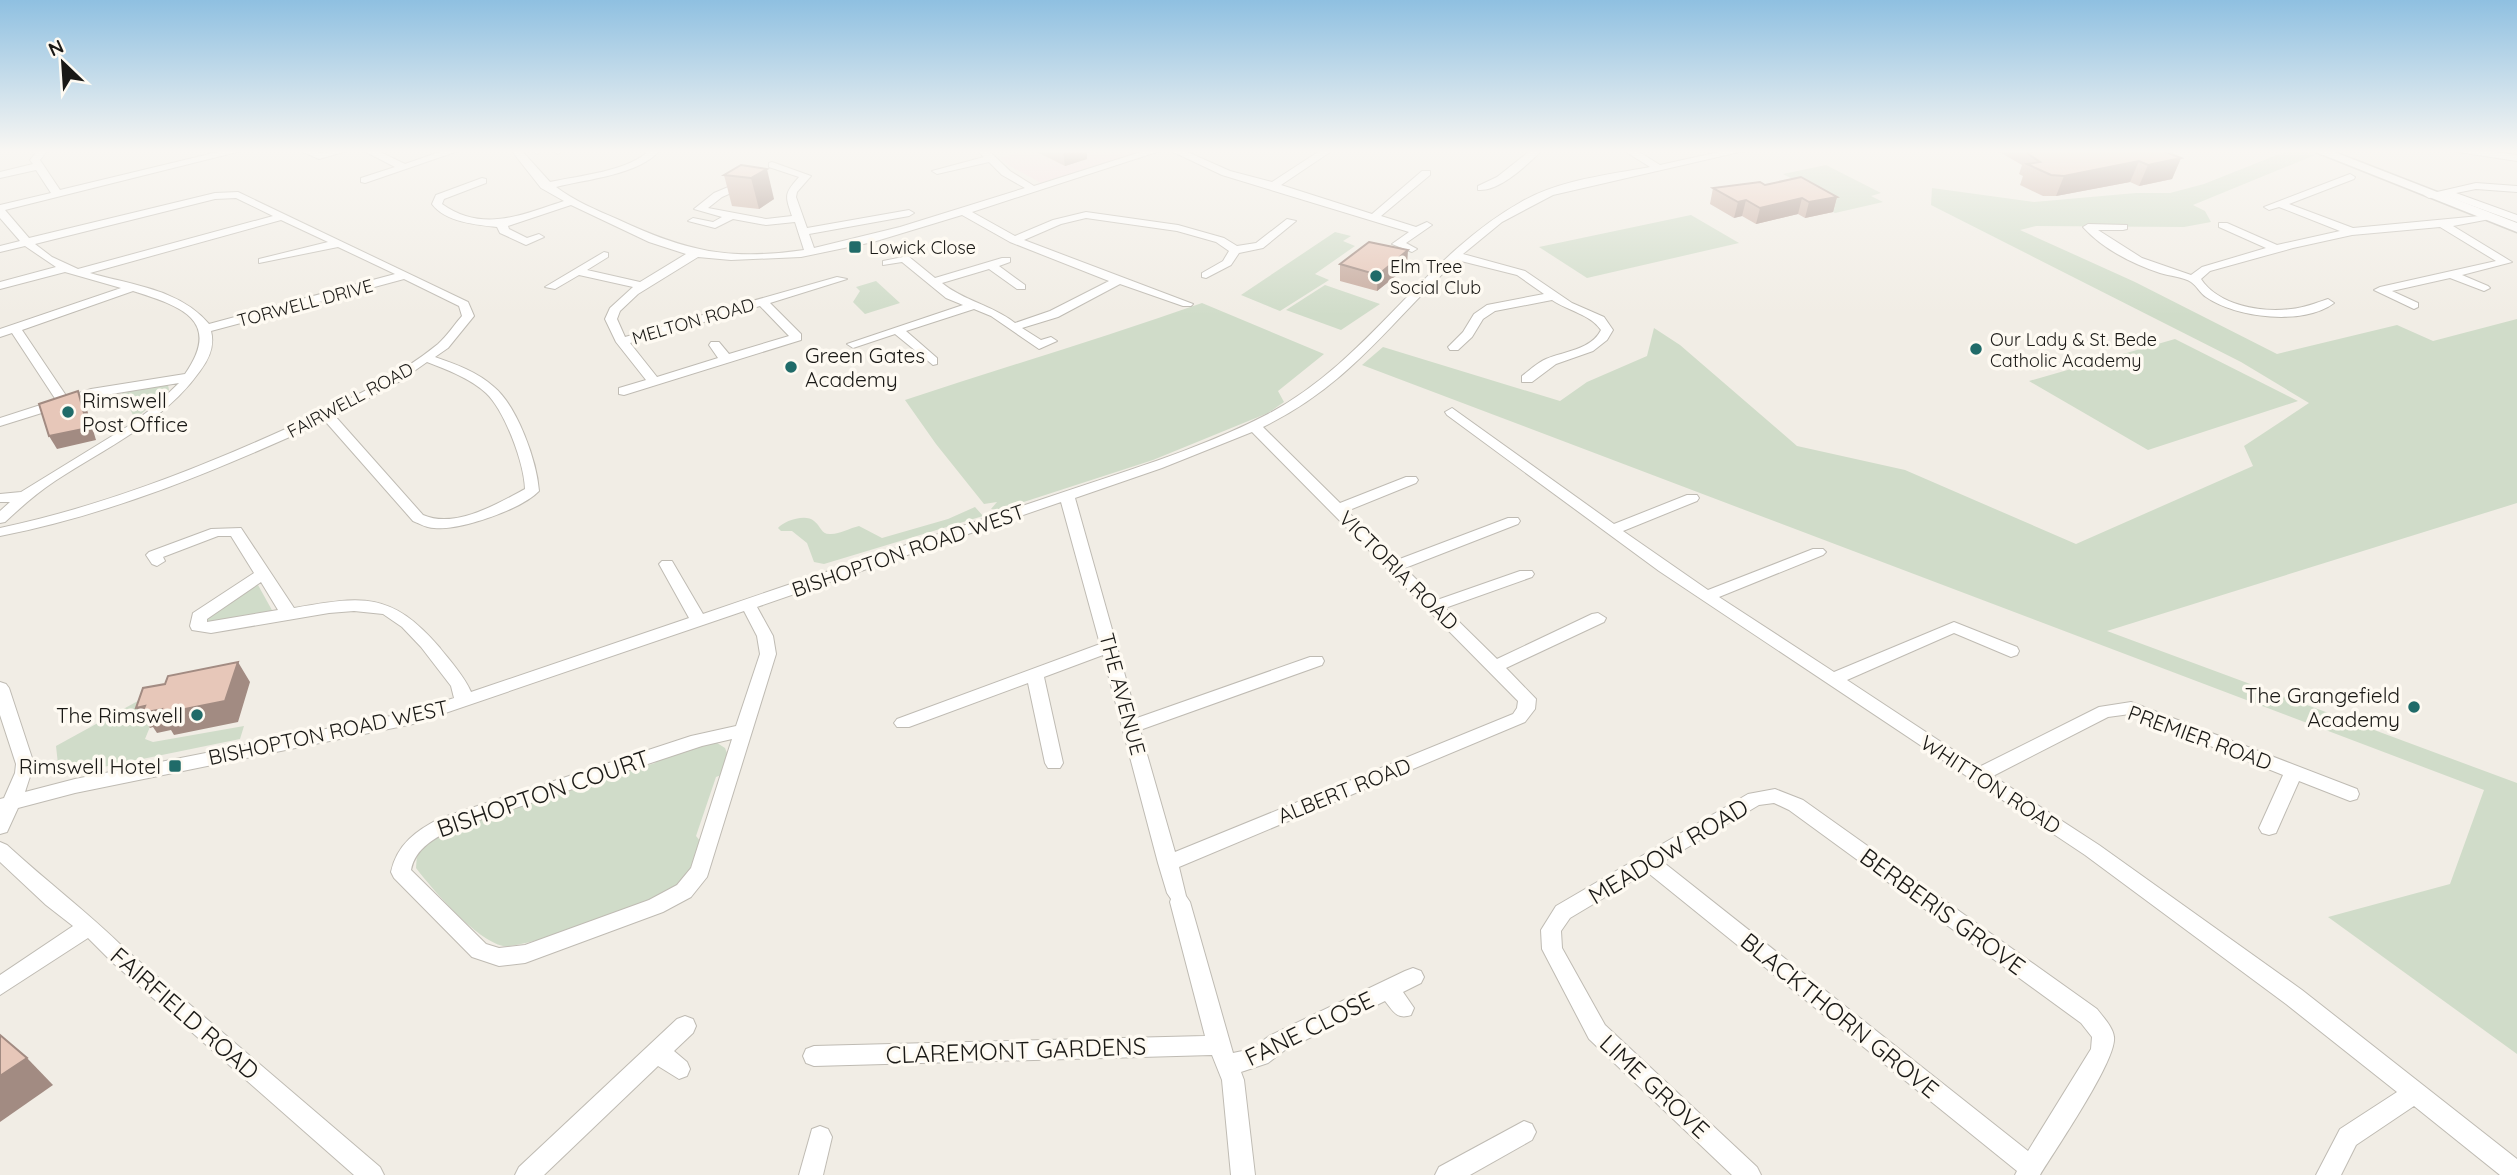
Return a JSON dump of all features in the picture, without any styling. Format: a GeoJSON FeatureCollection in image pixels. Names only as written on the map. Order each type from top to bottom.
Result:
{"type":"FeatureCollection","features":[{"type":"Feature","properties":{"kind":"main road"},"geometry":{"type":"LineString","coordinates":[[2460,205],[2517,229]]}},
{"type":"Feature","properties":{"kind":"street","name":"FAIRWELL ROAD"},"geometry":{"type":"LineString","coordinates":[[0,249],[179,205]]}},
{"type":"Feature","properties":{"kind":"street","name":"FAIRWELL ROAD"},"geometry":{"type":"LineString","coordinates":[[0,532],[42,523],[174,481],[327,415],[428,358],[465,324],[467,310],[456,299],[259,205]]}},
{"type":"Feature","properties":{"kind":"street"},"geometry":{"type":"LineString","coordinates":[[438,205],[475,222],[502,224],[562,205]]}},
{"type":"Feature","properties":{"kind":"street"},"geometry":{"type":"LineString","coordinates":[[577,205],[641,236],[696,253],[742,257],[810,252],[851,244],[983,205]]}},
{"type":"Feature","properties":{"kind":"street"},"geometry":{"type":"LineString","coordinates":[[702,205],[695,209],[772,222],[798,219]]}},
{"type":"Feature","properties":{"kind":"street"},"geometry":{"type":"LineString","coordinates":[[795,205],[810,252]]}},
{"type":"Feature","properties":{"kind":"street"},"geometry":{"type":"LineString","coordinates":[[884,205],[891,216]]}},
{"type":"Feature","properties":{"kind":"street"},"geometry":{"type":"LineString","coordinates":[[1332,205],[1373,218],[1422,228],[1397,244],[1412,249]]}},
{"type":"Feature","properties":{"kind":"street"},"geometry":{"type":"LineString","coordinates":[[1373,218],[1389,205]]}},
{"type":"Feature","properties":{"kind":"street","name":"BISHOPTON ROAD WEST"},"geometry":{"type":"LineString","coordinates":[[4,805],[75,786],[412,718],[1157,465],[1254,426],[1295,405],[1334,377],[1456,256],[1501,218],[1524,205]]}},
{"type":"Feature","properties":{"kind":"street"},"geometry":{"type":"LineString","coordinates":[[2274,205],[2354,232]]}},
{"type":"Feature","properties":{"kind":"street"},"geometry":{"type":"LineString","coordinates":[[2472,205],[2517,219]]}},
{"type":"Feature","properties":{"kind":"street"},"geometry":{"type":"LineString","coordinates":[[0,209],[26,243],[48,259],[72,270],[158,294],[176,303],[200,320],[206,329],[208,341],[205,353],[191,377],[146,419],[49,478],[0,519]]}},
{"type":"Feature","properties":{"kind":"street"},"geometry":{"type":"LineString","coordinates":[[963,211],[1014,240],[1115,280],[1187,304]]}},
{"type":"Feature","properties":{"kind":"street"},"geometry":{"type":"LineString","coordinates":[[802,232],[909,213]]}},
{"type":"Feature","properties":{"kind":"street"},"geometry":{"type":"LineString","coordinates":[[1014,240],[1057,222],[1086,215],[1178,228],[1220,240],[1235,250],[1259,246],[1291,221]]}},
{"type":"Feature","properties":{"kind":"street"},"geometry":{"type":"LineString","coordinates":[[0,286],[283,216]]}},
{"type":"Feature","properties":{"kind":"street"},"geometry":{"type":"LineString","coordinates":[[693,221],[715,225],[730,216]]}},
{"type":"Feature","properties":{"kind":"street"},"geometry":{"type":"LineString","coordinates":[[2328,303],[2307,309],[2271,313],[2238,307],[2198,287],[2195,279],[2197,274],[2206,269],[2276,249],[2354,232],[2389,227],[2444,225],[2486,217]]}},
{"type":"Feature","properties":{"kind":"street"},"geometry":{"type":"LineString","coordinates":[[502,224],[504,231],[526,242]]}},
{"type":"Feature","properties":{"kind":"street"},"geometry":{"type":"LineString","coordinates":[[1266,224],[1280,228]]}},
{"type":"Feature","properties":{"kind":"street"},"geometry":{"type":"LineString","coordinates":[[2222,225],[2276,249]]}},
{"type":"Feature","properties":{"kind":"street"},"geometry":{"type":"LineString","coordinates":[[2444,225],[2512,262]]}},
{"type":"Feature","properties":{"kind":"street"},"geometry":{"type":"LineString","coordinates":[[2073,227],[2123,227]]}},
{"type":"Feature","properties":{"kind":"street"},"geometry":{"type":"LineString","coordinates":[[2088,227],[2131,258],[2157,270],[2195,279]]}},
{"type":"Feature","properties":{"kind":"street"},"geometry":{"type":"LineString","coordinates":[[514,247],[539,237]]}},
{"type":"Feature","properties":{"kind":"street"},"geometry":{"type":"LineString","coordinates":[[263,261],[339,243]]}},
{"type":"Feature","properties":{"kind":"street"},"geometry":{"type":"LineString","coordinates":[[1206,275],[1214,265],[1232,257],[1235,250]]}},
{"type":"Feature","properties":{"kind":"street","name":"MELTON ROAD"},"geometry":{"type":"LineString","coordinates":[[654,381],[613,326],[613,312],[627,297],[696,253]]}},
{"type":"Feature","properties":{"kind":"street"},"geometry":{"type":"LineString","coordinates":[[551,287],[604,255]]}},
{"type":"Feature","properties":{"kind":"street"},"geometry":{"type":"LineString","coordinates":[[887,263],[917,255]]}},
{"type":"Feature","properties":{"kind":"street"},"geometry":{"type":"LineString","coordinates":[[1456,256],[1514,270],[1534,279],[1553,296],[1601,320],[1607,330],[1605,338],[1597,344],[1545,364],[1527,379]]}},
{"type":"Feature","properties":{"kind":"street"},"geometry":{"type":"LineString","coordinates":[[904,258],[950,296],[995,313],[1039,345],[1051,341]]}},
{"type":"Feature","properties":{"kind":"street"},"geometry":{"type":"LineString","coordinates":[[934,282],[1006,260]]}},
{"type":"Feature","properties":{"kind":"street"},"geometry":{"type":"LineString","coordinates":[[2367,294],[2512,262]]}},
{"type":"Feature","properties":{"kind":"street"},"geometry":{"type":"LineString","coordinates":[[991,265],[1021,287]]}},
{"type":"Feature","properties":{"kind":"street"},"geometry":{"type":"LineString","coordinates":[[577,271],[644,286]]}},
{"type":"Feature","properties":{"kind":"street"},"geometry":{"type":"LineString","coordinates":[[2450,274],[2484,288]]}},
{"type":"Feature","properties":{"kind":"street","name":"TORWELL DRIVE"},"geometry":{"type":"LineString","coordinates":[[206,329],[405,275]]}},
{"type":"Feature","properties":{"kind":"street","name":"MELTON ROAD"},"geometry":{"type":"LineString","coordinates":[[623,341],[841,279]]}},
{"type":"Feature","properties":{"kind":"street"},"geometry":{"type":"LineString","coordinates":[[1013,327],[1054,314],[1115,280]]}},
{"type":"Feature","properties":{"kind":"street"},"geometry":{"type":"LineString","coordinates":[[0,333],[132,288]]}},
{"type":"Feature","properties":{"kind":"street"},"geometry":{"type":"LineString","coordinates":[[2380,289],[2414,305]]}},
{"type":"Feature","properties":{"kind":"street"},"geometry":{"type":"LineString","coordinates":[[1454,347],[1478,317],[1491,308],[1553,296]]}},
{"type":"Feature","properties":{"kind":"street","name":"MELTON ROAD"},"geometry":{"type":"LineString","coordinates":[[624,391],[797,337],[762,301]]}},
{"type":"Feature","properties":{"kind":"street"},"geometry":{"type":"LineString","coordinates":[[853,344],[974,305]]}},
{"type":"Feature","properties":{"kind":"street"},"geometry":{"type":"LineString","coordinates":[[2307,309],[2325,318]]}},
{"type":"Feature","properties":{"kind":"street"},"geometry":{"type":"LineString","coordinates":[[1457,327],[1471,329]]}},
{"type":"Feature","properties":{"kind":"street"},"geometry":{"type":"LineString","coordinates":[[15,328],[63,401]]}},
{"type":"Feature","properties":{"kind":"street"},"geometry":{"type":"LineString","coordinates":[[898,331],[933,361]]}},
{"type":"Feature","properties":{"kind":"street","name":"MELTON ROAD"},"geometry":{"type":"LineString","coordinates":[[715,345],[726,359]]}},
{"type":"Feature","properties":{"kind":"street"},"geometry":{"type":"LineString","coordinates":[[327,415],[418,518],[432,524],[450,524],[515,501],[532,491],[533,482],[524,453],[494,394],[467,376],[428,358]]}},
{"type":"Feature","properties":{"kind":"street"},"geometry":{"type":"LineString","coordinates":[[1531,359],[1545,364]]}},
{"type":"Feature","properties":{"kind":"street"},"geometry":{"type":"LineString","coordinates":[[0,422],[63,401],[114,388],[191,377]]}},
{"type":"Feature","properties":{"kind":"street","name":"WHITTON ROAD"},"geometry":{"type":"LineString","coordinates":[[1452,412],[1611,530],[1707,596],[2092,850],[2218,941],[2517,1174]]}},
{"type":"Feature","properties":{"kind":"street","name":"VICTORIA ROAD"},"geometry":{"type":"LineString","coordinates":[[1254,426],[1527,699],[1526,709],[1519,718]]}},
{"type":"Feature","properties":{"kind":"street"},"geometry":{"type":"LineString","coordinates":[[1338,509],[1411,480]]}},
{"type":"Feature","properties":{"kind":"street"},"geometry":{"type":"LineString","coordinates":[[0,498],[26,495]]}},
{"type":"Feature","properties":{"kind":"street","name":"THE AVENUE"},"geometry":{"type":"LineString","coordinates":[[1067,496],[1168,863],[1233,1080],[1242,1175]]}},
{"type":"Feature","properties":{"kind":"street"},"geometry":{"type":"LineString","coordinates":[[1611,530],[1692,498]]}},
{"type":"Feature","properties":{"kind":"street"},"geometry":{"type":"LineString","coordinates":[[1395,566],[1513,522]]}},
{"type":"Feature","properties":{"kind":"street"},"geometry":{"type":"LineString","coordinates":[[157,561],[155,555],[216,532],[236,531],[285,605],[288,616]]}},
{"type":"Feature","properties":{"kind":"street"},"geometry":{"type":"LineString","coordinates":[[1707,596],[1818,552]]}},
{"type":"Feature","properties":{"kind":"street"},"geometry":{"type":"LineString","coordinates":[[667,564],[699,621]]}},
{"type":"Feature","properties":{"kind":"street"},"geometry":{"type":"LineString","coordinates":[[263,574],[200,617],[198,626],[211,628],[375,605],[404,621],[453,677],[463,693],[463,702]]}},
{"type":"Feature","properties":{"kind":"street"},"geometry":{"type":"LineString","coordinates":[[1435,606],[1525,574]]}},
{"type":"Feature","properties":{"kind":"street","name":"BISHOPTON COURT"},"geometry":{"type":"LineString","coordinates":[[744,732],[722,734],[697,741],[448,823],[426,834],[411,847],[402,862],[401,872],[487,956],[514,957],[525,954],[656,906],[684,891],[700,871],[744,732],[768,653],[765,636],[748,604]]}},
{"type":"Feature","properties":{"kind":"street"},"geometry":{"type":"LineString","coordinates":[[1494,667],[1598,618]]}},
{"type":"Feature","properties":{"kind":"street"},"geometry":{"type":"LineString","coordinates":[[1832,680],[1954,627],[2011,651]]}},
{"type":"Feature","properties":{"kind":"street"},"geometry":{"type":"LineString","coordinates":[[904,723],[1110,646]]}},
{"type":"Feature","properties":{"kind":"street"},"geometry":{"type":"LineString","coordinates":[[1132,726],[1316,660]]}},
{"type":"Feature","properties":{"kind":"street"},"geometry":{"type":"LineString","coordinates":[[1035,674],[1054,763]]}},
{"type":"Feature","properties":{"kind":"street"},"geometry":{"type":"LineString","coordinates":[[0,688],[25,764],[24,773],[4,805],[0,827]]}},
{"type":"Feature","properties":{"kind":"street","name":"PREMIER ROAD"},"geometry":{"type":"LineString","coordinates":[[1979,776],[2012,756],[2116,708],[2144,712],[2350,794]]}},
{"type":"Feature","properties":{"kind":"street","name":"ALBERT ROAD"},"geometry":{"type":"LineString","coordinates":[[1168,863],[1519,718]]}},
{"type":"Feature","properties":{"kind":"street"},"geometry":{"type":"LineString","coordinates":[[2269,828],[2294,772]]}},
{"type":"Feature","properties":{"kind":"street","name":"MEADOW ROAD"},"geometry":{"type":"LineString","coordinates":[[1563,912],[1755,799],[1775,796]]}},
{"type":"Feature","properties":{"kind":"street","name":"BERBERIS GROVE"},"geometry":{"type":"LineString","coordinates":[[1775,796],[1796,805],[2089,1016],[2103,1035],[2102,1051],[2029,1171]]}},
{"type":"Feature","properties":{"kind":"street","name":"FAIRFIELD ROAD"},"geometry":{"type":"LineString","coordinates":[[0,849],[53,900],[89,926],[119,956],[372,1175]]}},
{"type":"Feature","properties":{"kind":"street","name":"BLACKTHORN GROVE"},"geometry":{"type":"LineString","coordinates":[[1650,862],[2029,1171]]}},
{"type":"Feature","properties":{"kind":"street","name":"LIME GROVE"},"geometry":{"type":"LineString","coordinates":[[1563,912],[1551,930],[1552,949],[1597,1032],[1749,1175]]}},
{"type":"Feature","properties":{"kind":"street"},"geometry":{"type":"LineString","coordinates":[[0,986],[89,926]]}},
{"type":"Feature","properties":{"kind":"street","name":"FANE CLOSE"},"geometry":{"type":"LineString","coordinates":[[1224,1055],[1248,1062],[1264,1056],[1277,1043],[1413,977]]}},
{"type":"Feature","properties":{"kind":"street","name":"FANE CLOSE"},"geometry":{"type":"LineString","coordinates":[[1389,989],[1403,1008]]}},
{"type":"Feature","properties":{"kind":"street"},"geometry":{"type":"LineString","coordinates":[[527,1175],[685,1026]]}},
{"type":"Feature","properties":{"kind":"street"},"geometry":{"type":"LineString","coordinates":[[658,1052],[679,1069]]}},
{"type":"Feature","properties":{"kind":"street","name":"CLAREMONT GARDENS"},"geometry":{"type":"LineString","coordinates":[[814,1056],[1224,1055]]}},
{"type":"Feature","properties":{"kind":"street"},"geometry":{"type":"LineString","coordinates":[[2328,1175],[2348,1137],[2415,1093]]}},
{"type":"Feature","properties":{"kind":"street"},"geometry":{"type":"LineString","coordinates":[[1447,1175],[1524,1132]]}},
{"type":"Feature","properties":{"kind":"street"},"geometry":{"type":"LineString","coordinates":[[811,1175],[820,1137]]}},
{"type":"Feature","properties":{"kind":"green space"},"geometry":{"type":"Polygon","coordinates":[[[1820,205],[1871,205],[1835,213],[1820,205]]]}},
{"type":"Feature","properties":{"kind":"green space"},"geometry":{"type":"Polygon","coordinates":[[[1931,205],[2193,205],[2205,211],[2211,222],[2184,227],[2036,226],[2020,230],[2135,282],[2277,354],[2397,325],[2433,341],[2517,319],[2517,503],[2107,631],[2517,783],[2517,1054],[2328,917],[2450,884],[2484,790],[1362,365],[1383,347],[1560,401],[1587,382],[1647,356],[1654,328],[1680,345],[1797,446],[1905,470],[2076,544],[2253,466],[2244,446],[2309,403],[2241,362],[1931,205]]]}},
{"type":"Feature","properties":{"kind":"green space"},"geometry":{"type":"Polygon","coordinates":[[[1691,215],[1739,243],[1587,278],[1539,247],[1691,215]]]}},
{"type":"Feature","properties":{"kind":"green space"},"geometry":{"type":"Polygon","coordinates":[[[1335,232],[1351,236],[1343,241],[1355,246],[1315,274],[1329,280],[1280,311],[1241,295],[1335,232]]]}},
{"type":"Feature","properties":{"kind":"green space"},"geometry":{"type":"Polygon","coordinates":[[[876,281],[900,303],[865,314],[853,302],[860,291],[856,287],[876,281]]]}},
{"type":"Feature","properties":{"kind":"green space"},"geometry":{"type":"Polygon","coordinates":[[[1325,285],[1380,304],[1341,330],[1286,310],[1325,285]]]}},
{"type":"Feature","properties":{"kind":"green space"},"geometry":{"type":"Polygon","coordinates":[[[1202,303],[1324,354],[1278,391],[1284,402],[1268,413],[1153,460],[999,510],[991,509],[997,502],[984,504],[905,400],[1128,328],[1202,303]]]}},
{"type":"Feature","properties":{"kind":"green space"},"geometry":{"type":"Polygon","coordinates":[[[2175,339],[2298,401],[2148,450],[2029,381],[2175,339]]]}},
{"type":"Feature","properties":{"kind":"green space"},"geometry":{"type":"Polygon","coordinates":[[[168,385],[169,390],[141,414],[133,415],[121,391],[168,385]]]}},
{"type":"Feature","properties":{"kind":"green space"},"geometry":{"type":"Polygon","coordinates":[[[975,507],[983,516],[824,564],[814,562],[807,543],[792,531],[781,531],[778,528],[789,521],[806,518],[814,521],[828,534],[859,526],[882,538],[948,519],[975,507]]]}},
{"type":"Feature","properties":{"kind":"green space"},"geometry":{"type":"Polygon","coordinates":[[[258,585],[273,612],[208,624],[204,619],[249,587],[258,585]]]}},
{"type":"Feature","properties":{"kind":"green space"},"geometry":{"type":"Polygon","coordinates":[[[167,685],[145,739],[153,742],[244,726],[240,739],[69,774],[59,773],[56,746],[167,685]]]}},
{"type":"Feature","properties":{"kind":"green space"},"geometry":{"type":"Polygon","coordinates":[[[714,741],[725,748],[729,758],[724,774],[716,777],[696,836],[701,842],[693,861],[684,878],[674,888],[643,904],[535,941],[503,946],[492,942],[468,924],[416,868],[417,853],[437,835],[507,807],[515,808],[655,763],[659,757],[714,741]]]}},
{"type":"Feature","properties":{"kind":"building"},"geometry":{"type":"Polygon","coordinates":[[[1369,242],[1408,250],[1378,275],[1340,264],[1369,242]]]}},
{"type":"Feature","properties":{"kind":"building"},"geometry":{"type":"Polygon","coordinates":[[[78,391],[88,428],[49,436],[39,404],[78,391]]]}},
{"type":"Feature","properties":{"kind":"building"},"geometry":{"type":"Polygon","coordinates":[[[238,662],[225,701],[160,714],[162,709],[142,713],[145,706],[136,708],[143,688],[165,684],[168,676],[238,662]]]}},
{"type":"Feature","properties":{"kind":"building"},"geometry":{"type":"Polygon","coordinates":[[[0,1035],[27,1058],[0,1076],[0,1035]]]}},
{"type":"Feature","properties":{"kind":"place","name":"Lowick Close"},"geometry":{"type":"Point","coordinates":[855,247]}},
{"type":"Feature","properties":{"kind":"place","name":"Elm Tree Social Club"},"geometry":{"type":"Point","coordinates":[1376,276]}},
{"type":"Feature","properties":{"kind":"place","name":"Our Lady & St. Bede Catholic Academy"},"geometry":{"type":"Point","coordinates":[1976,349]}},
{"type":"Feature","properties":{"kind":"place","name":"Green Gates Academy"},"geometry":{"type":"Point","coordinates":[791,367]}},
{"type":"Feature","properties":{"kind":"place","name":"Rimswell Post Office"},"geometry":{"type":"Point","coordinates":[68,412]}},
{"type":"Feature","properties":{"kind":"place","name":"The Grangefield Academy"},"geometry":{"type":"Point","coordinates":[2414,707]}},
{"type":"Feature","properties":{"kind":"place","name":"The Rimswell"},"geometry":{"type":"Point","coordinates":[197,715]}},
{"type":"Feature","properties":{"kind":"place","name":"Rimswell Hotel"},"geometry":{"type":"Point","coordinates":[175,766]}}]}
